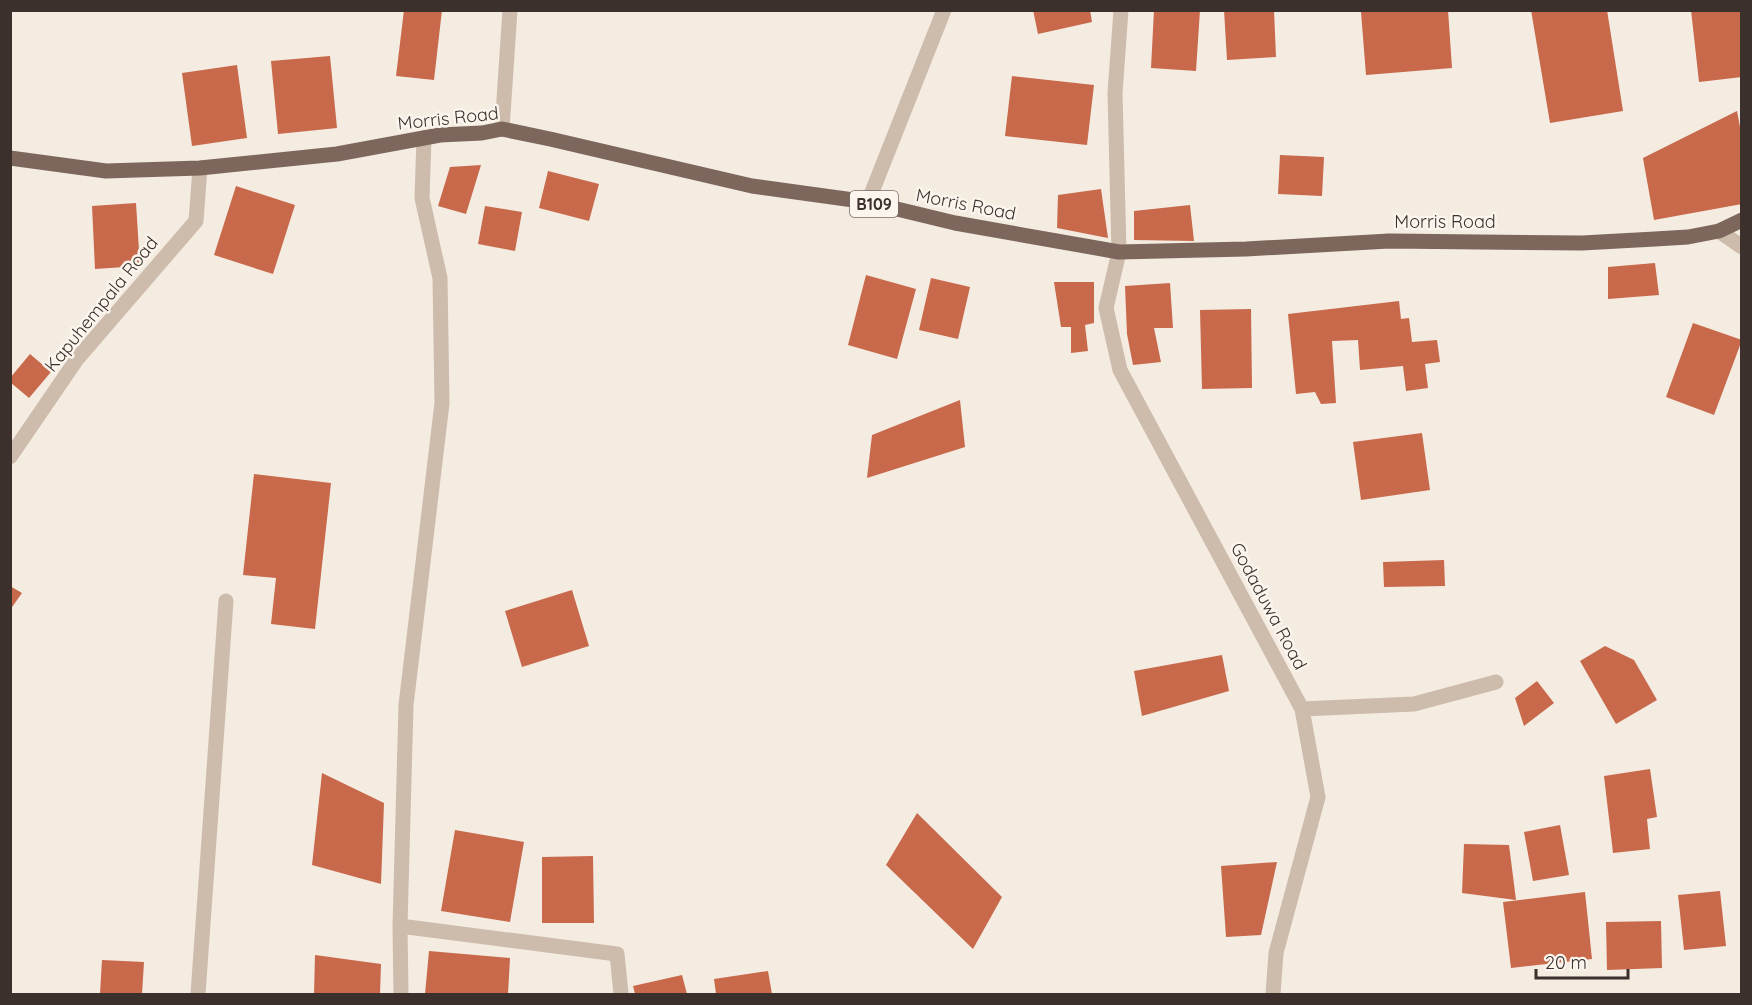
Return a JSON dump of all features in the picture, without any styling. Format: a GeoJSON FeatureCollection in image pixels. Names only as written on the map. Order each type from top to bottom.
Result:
{"type":"FeatureCollection","features":[{"type":"Feature","properties":{"kind":"main road","name":"Morris Road"},"geometry":{"type":"LineString","coordinates":[[10,158],[106,171],[200,168],[337,154],[440,135],[482,133],[502,129],[752,186],[868,202],[955,223],[1119,252],[1246,249],[1389,241],[1582,243],[1688,237],[1719,231],[1742,220]]}},
{"type":"Feature","properties":{"kind":"street"},"geometry":{"type":"LineString","coordinates":[[502,129],[510,10]]}},
{"type":"Feature","properties":{"kind":"street"},"geometry":{"type":"LineString","coordinates":[[868,202],[944,10]]}},
{"type":"Feature","properties":{"kind":"street","name":"Godaduwa Road"},"geometry":{"type":"LineString","coordinates":[[1121,10],[1115,93],[1119,252],[1107,308],[1120,370],[1302,709],[1318,797],[1276,953],[1273,994]]}},
{"type":"Feature","properties":{"kind":"street"},"geometry":{"type":"LineString","coordinates":[[401,994],[400,926],[406,705],[442,403],[440,278],[422,198],[424,138]]}},
{"type":"Feature","properties":{"kind":"street","name":"Kapuhempala Road"},"geometry":{"type":"LineString","coordinates":[[10,457],[77,359],[196,221],[200,168]]}},
{"type":"Feature","properties":{"kind":"street"},"geometry":{"type":"LineString","coordinates":[[1719,231],[1742,247]]}},
{"type":"Feature","properties":{"kind":"street"},"geometry":{"type":"LineString","coordinates":[[198,994],[226,601]]}},
{"type":"Feature","properties":{"kind":"street"},"geometry":{"type":"LineString","coordinates":[[1302,709],[1414,704],[1496,682]]}},
{"type":"Feature","properties":{"kind":"street"},"geometry":{"type":"LineString","coordinates":[[400,926],[617,954],[621,994]]}},
{"type":"Feature","properties":{"kind":"building"},"geometry":{"type":"Polygon","coordinates":[[[404,10],[442,10],[434,80],[396,76],[404,10]]]}},
{"type":"Feature","properties":{"kind":"building"},"geometry":{"type":"Polygon","coordinates":[[[1033,10],[1090,10],[1092,22],[1038,34],[1033,10]]]}},
{"type":"Feature","properties":{"kind":"building"},"geometry":{"type":"Polygon","coordinates":[[[1154,10],[1200,10],[1196,71],[1151,68],[1154,10]]]}},
{"type":"Feature","properties":{"kind":"building"},"geometry":{"type":"Polygon","coordinates":[[[1224,10],[1274,10],[1276,57],[1227,60],[1224,10]]]}},
{"type":"Feature","properties":{"kind":"building"},"geometry":{"type":"Polygon","coordinates":[[[1448,10],[1452,68],[1366,75],[1361,12],[1448,10]]]}},
{"type":"Feature","properties":{"kind":"building"},"geometry":{"type":"Polygon","coordinates":[[[1531,10],[1607,10],[1623,111],[1550,123],[1531,10]]]}},
{"type":"Feature","properties":{"kind":"building"},"geometry":{"type":"Polygon","coordinates":[[[1691,10],[1742,10],[1742,77],[1699,82],[1691,10]]]}},
{"type":"Feature","properties":{"kind":"building"},"geometry":{"type":"Polygon","coordinates":[[[330,56],[337,128],[278,134],[271,61],[330,56]]]}},
{"type":"Feature","properties":{"kind":"building"},"geometry":{"type":"Polygon","coordinates":[[[237,65],[247,138],[192,146],[182,73],[237,65]]]}},
{"type":"Feature","properties":{"kind":"building"},"geometry":{"type":"Polygon","coordinates":[[[1012,76],[1094,85],[1087,145],[1005,136],[1012,76]]]}},
{"type":"Feature","properties":{"kind":"building"},"geometry":{"type":"Polygon","coordinates":[[[1737,111],[1742,138],[1742,204],[1654,220],[1643,158],[1737,111]]]}},
{"type":"Feature","properties":{"kind":"building"},"geometry":{"type":"Polygon","coordinates":[[[1280,155],[1324,157],[1322,196],[1278,194],[1280,155]]]}},
{"type":"Feature","properties":{"kind":"building"},"geometry":{"type":"Polygon","coordinates":[[[481,165],[466,214],[438,206],[450,167],[481,165]]]}},
{"type":"Feature","properties":{"kind":"building"},"geometry":{"type":"Polygon","coordinates":[[[548,171],[599,184],[589,221],[539,208],[548,171]]]}},
{"type":"Feature","properties":{"kind":"building"},"geometry":{"type":"Polygon","coordinates":[[[236,186],[295,205],[273,274],[214,255],[236,186]]]}},
{"type":"Feature","properties":{"kind":"building"},"geometry":{"type":"Polygon","coordinates":[[[1101,189],[1108,238],[1057,228],[1058,195],[1101,189]]]}},
{"type":"Feature","properties":{"kind":"building"},"geometry":{"type":"Polygon","coordinates":[[[136,203],[140,266],[95,269],[92,206],[136,203]]]}},
{"type":"Feature","properties":{"kind":"building"},"geometry":{"type":"Polygon","coordinates":[[[1190,205],[1194,241],[1134,240],[1134,211],[1190,205]]]}},
{"type":"Feature","properties":{"kind":"building"},"geometry":{"type":"Polygon","coordinates":[[[485,206],[522,212],[515,251],[478,244],[485,206]]]}},
{"type":"Feature","properties":{"kind":"building"},"geometry":{"type":"Polygon","coordinates":[[[1655,263],[1659,295],[1608,299],[1608,267],[1655,263]]]}},
{"type":"Feature","properties":{"kind":"building"},"geometry":{"type":"Polygon","coordinates":[[[866,275],[916,289],[897,359],[848,345],[866,275]]]}},
{"type":"Feature","properties":{"kind":"building"},"geometry":{"type":"Polygon","coordinates":[[[931,278],[970,287],[958,339],[919,330],[931,278]]]}},
{"type":"Feature","properties":{"kind":"building"},"geometry":{"type":"Polygon","coordinates":[[[1054,282],[1094,282],[1094,323],[1085,325],[1088,351],[1071,353],[1071,327],[1061,327],[1054,282]]]}},
{"type":"Feature","properties":{"kind":"building"},"geometry":{"type":"Polygon","coordinates":[[[1170,283],[1173,328],[1154,328],[1161,362],[1133,365],[1127,334],[1125,286],[1170,283]]]}},
{"type":"Feature","properties":{"kind":"building"},"geometry":{"type":"Polygon","coordinates":[[[1399,301],[1401,319],[1409,318],[1412,342],[1437,340],[1440,362],[1425,364],[1428,388],[1406,391],[1403,366],[1360,370],[1358,340],[1332,341],[1336,403],[1321,404],[1315,392],[1296,394],[1288,314],[1399,301]]]}},
{"type":"Feature","properties":{"kind":"building"},"geometry":{"type":"Polygon","coordinates":[[[1251,309],[1252,388],[1202,389],[1200,310],[1251,309]]]}},
{"type":"Feature","properties":{"kind":"building"},"geometry":{"type":"Polygon","coordinates":[[[1693,323],[1742,340],[1714,415],[1666,397],[1693,323]]]}},
{"type":"Feature","properties":{"kind":"building"},"geometry":{"type":"Polygon","coordinates":[[[30,354],[51,372],[29,398],[10,382],[10,378],[30,354]]]}},
{"type":"Feature","properties":{"kind":"building"},"geometry":{"type":"Polygon","coordinates":[[[960,400],[965,447],[867,478],[872,435],[960,400]]]}},
{"type":"Feature","properties":{"kind":"building"},"geometry":{"type":"Polygon","coordinates":[[[1422,433],[1430,490],[1361,500],[1353,442],[1422,433]]]}},
{"type":"Feature","properties":{"kind":"building"},"geometry":{"type":"Polygon","coordinates":[[[254,474],[331,483],[315,629],[271,624],[276,578],[243,575],[254,474]]]}},
{"type":"Feature","properties":{"kind":"building"},"geometry":{"type":"Polygon","coordinates":[[[1444,560],[1445,586],[1384,587],[1383,562],[1444,560]]]}},
{"type":"Feature","properties":{"kind":"building"},"geometry":{"type":"Polygon","coordinates":[[[10,586],[22,593],[10,610],[10,586]]]}},
{"type":"Feature","properties":{"kind":"building"},"geometry":{"type":"Polygon","coordinates":[[[572,590],[589,646],[522,667],[505,611],[572,590]]]}},
{"type":"Feature","properties":{"kind":"building"},"geometry":{"type":"Polygon","coordinates":[[[1605,646],[1634,660],[1657,700],[1616,724],[1580,661],[1605,646]]]}},
{"type":"Feature","properties":{"kind":"building"},"geometry":{"type":"Polygon","coordinates":[[[1222,655],[1229,691],[1142,716],[1134,671],[1222,655]]]}},
{"type":"Feature","properties":{"kind":"building"},"geometry":{"type":"Polygon","coordinates":[[[1537,681],[1554,703],[1524,726],[1515,698],[1537,681]]]}},
{"type":"Feature","properties":{"kind":"building"},"geometry":{"type":"Polygon","coordinates":[[[1650,769],[1657,817],[1647,819],[1650,849],[1613,853],[1604,776],[1650,769]]]}},
{"type":"Feature","properties":{"kind":"building"},"geometry":{"type":"Polygon","coordinates":[[[322,773],[384,803],[381,884],[312,865],[322,773]]]}},
{"type":"Feature","properties":{"kind":"building"},"geometry":{"type":"Polygon","coordinates":[[[917,813],[1002,897],[973,949],[886,865],[917,813]]]}},
{"type":"Feature","properties":{"kind":"building"},"geometry":{"type":"Polygon","coordinates":[[[1560,825],[1569,875],[1533,881],[1524,832],[1560,825]]]}},
{"type":"Feature","properties":{"kind":"building"},"geometry":{"type":"Polygon","coordinates":[[[455,830],[524,842],[510,922],[441,911],[455,830]]]}},
{"type":"Feature","properties":{"kind":"building"},"geometry":{"type":"Polygon","coordinates":[[[1464,844],[1509,845],[1516,900],[1462,893],[1464,844]]]}},
{"type":"Feature","properties":{"kind":"building"},"geometry":{"type":"Polygon","coordinates":[[[593,856],[594,923],[542,923],[542,857],[593,856]]]}},
{"type":"Feature","properties":{"kind":"building"},"geometry":{"type":"Polygon","coordinates":[[[1277,862],[1261,935],[1226,937],[1221,866],[1277,862]]]}},
{"type":"Feature","properties":{"kind":"building"},"geometry":{"type":"Polygon","coordinates":[[[1720,891],[1726,946],[1684,950],[1678,895],[1720,891]]]}},
{"type":"Feature","properties":{"kind":"building"},"geometry":{"type":"Polygon","coordinates":[[[1585,892],[1592,959],[1511,968],[1503,902],[1585,892]]]}},
{"type":"Feature","properties":{"kind":"building"},"geometry":{"type":"Polygon","coordinates":[[[1661,921],[1662,968],[1607,970],[1606,922],[1661,921]]]}},
{"type":"Feature","properties":{"kind":"building"},"geometry":{"type":"Polygon","coordinates":[[[429,951],[510,958],[508,994],[425,994],[429,951]]]}},
{"type":"Feature","properties":{"kind":"building"},"geometry":{"type":"Polygon","coordinates":[[[315,955],[381,964],[380,994],[314,994],[315,955]]]}},
{"type":"Feature","properties":{"kind":"building"},"geometry":{"type":"Polygon","coordinates":[[[102,960],[144,962],[142,994],[100,994],[102,960]]]}},
{"type":"Feature","properties":{"kind":"building"},"geometry":{"type":"Polygon","coordinates":[[[768,971],[772,994],[716,994],[714,979],[768,971]]]}},
{"type":"Feature","properties":{"kind":"building"},"geometry":{"type":"Polygon","coordinates":[[[682,975],[687,994],[635,994],[633,986],[682,975]]]}}]}
